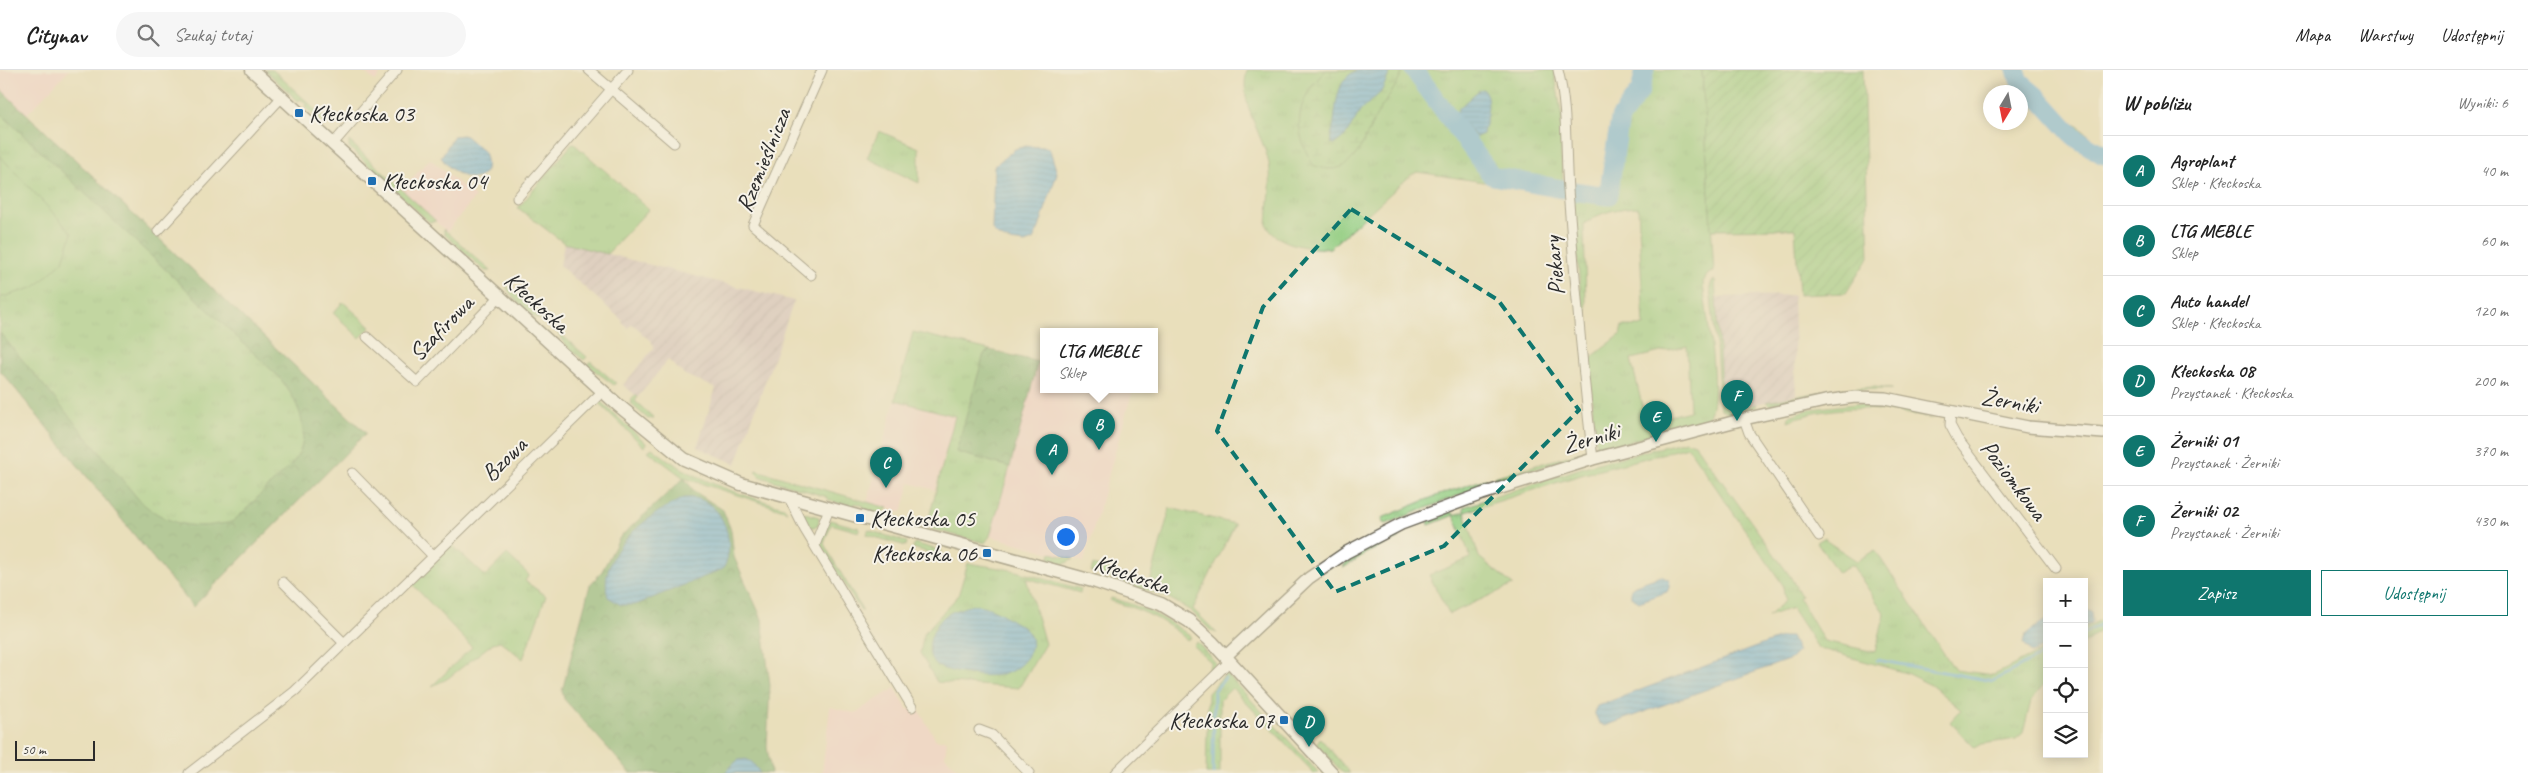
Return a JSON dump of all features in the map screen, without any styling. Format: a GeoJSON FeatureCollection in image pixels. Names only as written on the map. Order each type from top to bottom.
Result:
{"type":"FeatureCollection","features":[{"type":"Feature","properties":{"kind":"main road","name":"Kłeckoska"},"geometry":{"type":"LineString","coordinates":[[252,70],[603,390],[659,440],[692,464],[741,484],[1148,598],[1189,622],[1228,658],[1332,773]]}},
{"type":"Feature","properties":{"kind":"street"},"geometry":{"type":"LineString","coordinates":[[332,144],[397,70]]}},
{"type":"Feature","properties":{"kind":"street"},"geometry":{"type":"LineString","coordinates":[[589,70],[674,143]]}},
{"type":"Feature","properties":{"kind":"street"},"geometry":{"type":"LineString","coordinates":[[517,198],[628,70]]}},
{"type":"Feature","properties":{"kind":"street","name":"Rzemieślnicza"},"geometry":{"type":"LineString","coordinates":[[811,275],[753,225],[822,70]]}},
{"type":"Feature","properties":{"kind":"street","name":"Piekary"},"geometry":{"type":"LineString","coordinates":[[1558,70],[1566,119],[1565,156],[1579,331],[1593,459]]}},
{"type":"Feature","properties":{"kind":"street"},"geometry":{"type":"LineString","coordinates":[[158,232],[282,97]]}},
{"type":"Feature","properties":{"kind":"street","name":"Szafirowa"},"geometry":{"type":"LineString","coordinates":[[367,337],[417,382],[500,296]]}},
{"type":"Feature","properties":{"kind":"street","name":"Bzowa"},"geometry":{"type":"LineString","coordinates":[[189,773],[295,691],[432,555],[603,390]]}},
{"type":"Feature","properties":{"kind":"street","name":"Żerniki"},"geometry":{"type":"LineString","coordinates":[[1228,658],[1309,578],[1347,552],[1401,524],[1432,511],[1593,459],[1744,419],[1815,402],[1855,397],[1885,398],[2028,427],[2103,433]]}},
{"type":"Feature","properties":{"kind":"street","name":"Poziomkowa"},"geometry":{"type":"LineString","coordinates":[[1951,412],[1950,425],[1957,438],[2056,569]]}},
{"type":"Feature","properties":{"kind":"street"},"geometry":{"type":"LineString","coordinates":[[1744,419],[1749,433],[1819,536]]}},
{"type":"Feature","properties":{"kind":"street"},"geometry":{"type":"LineString","coordinates":[[352,473],[432,555]]}},
{"type":"Feature","properties":{"kind":"street"},"geometry":{"type":"LineString","coordinates":[[789,498],[805,530],[816,545],[912,708]]}},
{"type":"Feature","properties":{"kind":"street"},"geometry":{"type":"LineString","coordinates":[[816,545],[829,509]]}},
{"type":"Feature","properties":{"kind":"street"},"geometry":{"type":"LineString","coordinates":[[283,582],[344,643]]}},
{"type":"Feature","properties":{"kind":"street"},"geometry":{"type":"LineString","coordinates":[[1115,773],[1228,658]]}},
{"type":"Feature","properties":{"kind":"street"},"geometry":{"type":"LineString","coordinates":[[979,730],[992,735],[1029,773]]}},
{"type":"Feature","properties":{"kind":"highlighted area"},"geometry":{"type":"Polygon","coordinates":[[[1351,209],[1498,300],[1579,410],[1444,546],[1335,592],[1217,431],[1263,307],[1351,209]]]}},
{"type":"Feature","properties":{"kind":"shaded area"},"geometry":{"type":"Polygon","coordinates":[[[0,70],[69,70],[27,114],[0,89],[0,70]]]}},
{"type":"Feature","properties":{"kind":"shaded area"},"geometry":{"type":"Polygon","coordinates":[[[362,70],[384,70],[375,81],[362,70]]]}},
{"type":"Feature","properties":{"kind":"shaded area"},"geometry":{"type":"Polygon","coordinates":[[[430,159],[475,197],[447,232],[401,190],[430,159]]]}},
{"type":"Feature","properties":{"kind":"shaded area"},"geometry":{"type":"Polygon","coordinates":[[[564,243],[794,301],[736,464],[697,447],[716,388],[685,375],[668,360],[638,397],[623,385],[654,348],[651,340],[641,334],[642,332],[632,324],[628,328],[622,323],[623,321],[560,266],[564,243]]]}},
{"type":"Feature","properties":{"kind":"shaded area"},"geometry":{"type":"Polygon","coordinates":[[[1793,295],[1796,395],[1730,410],[1722,403],[1716,297],[1793,295]]]}},
{"type":"Feature","properties":{"kind":"shaded area"},"geometry":{"type":"Polygon","coordinates":[[[1038,362],[1040,363],[1040,393],[1132,393],[1084,562],[990,536],[1038,362]]]}},
{"type":"Feature","properties":{"kind":"shaded area"},"geometry":{"type":"Polygon","coordinates":[[[895,400],[955,416],[935,490],[910,483],[902,512],[867,503],[895,400]]]}},
{"type":"Feature","properties":{"kind":"shaded area"},"geometry":{"type":"Polygon","coordinates":[[[895,688],[908,710],[916,705],[936,740],[947,740],[945,756],[962,773],[822,773],[830,707],[855,713],[895,688]]]}},
{"type":"Feature","properties":{"kind":"green space"},"geometry":{"type":"Polygon","coordinates":[[[265,70],[273,70],[329,122],[323,123],[305,107],[307,105],[301,99],[298,101],[265,70]]]}},
{"type":"Feature","properties":{"kind":"green space"},"geometry":{"type":"Polygon","coordinates":[[[1247,70],[1554,70],[1562,117],[1561,155],[1564,194],[1417,172],[1411,175],[1330,248],[1304,247],[1285,241],[1271,232],[1267,225],[1270,181],[1269,164],[1247,103],[1245,81],[1247,70]]]}},
{"type":"Feature","properties":{"kind":"green space"},"geometry":{"type":"Polygon","coordinates":[[[1326,70],[1403,70],[1355,156],[1338,168],[1327,169],[1313,165],[1306,151],[1300,126],[1300,114],[1308,92],[1326,70]]]}},
{"type":"Feature","properties":{"kind":"green space"},"geometry":{"type":"Polygon","coordinates":[[[1643,70],[1702,70],[1714,272],[1708,274],[1703,282],[1712,354],[1713,394],[1711,410],[1706,421],[1600,449],[1596,446],[1588,360],[1620,335],[1622,326],[1644,326],[1638,207],[1610,211],[1596,216],[1584,224],[1587,344],[1585,342],[1571,188],[1605,193],[1618,116],[1638,89],[1643,70]],[[1687,346],[1631,359],[1646,422],[1690,411],[1687,346]]]}},
{"type":"Feature","properties":{"kind":"green space"},"geometry":{"type":"Polygon","coordinates":[[[1702,70],[1863,70],[1869,257],[1846,293],[1799,295],[1795,229],[1711,230],[1702,70]]]}},
{"type":"Feature","properties":{"kind":"green space"},"geometry":{"type":"Polygon","coordinates":[[[2014,70],[2020,70],[2022,80],[2103,147],[2103,159],[2079,147],[2028,95],[2028,85],[2020,85],[2014,70]]]}},
{"type":"Feature","properties":{"kind":"green space"},"geometry":{"type":"Polygon","coordinates":[[[0,89],[366,433],[193,607],[0,370],[0,89]]]}},
{"type":"Feature","properties":{"kind":"green space"},"geometry":{"type":"Polygon","coordinates":[[[0,89],[366,433],[193,607],[0,370],[0,333],[140,501],[157,514],[186,525],[207,526],[233,521],[287,469],[299,454],[301,448],[303,429],[299,410],[290,392],[279,377],[0,113],[0,89]]]}},
{"type":"Feature","properties":{"kind":"green space"},"geometry":{"type":"Polygon","coordinates":[[[879,131],[919,148],[919,183],[867,158],[879,131]]]}},
{"type":"Feature","properties":{"kind":"green space"},"geometry":{"type":"Polygon","coordinates":[[[349,141],[436,221],[429,222],[349,147],[349,141]]]}},
{"type":"Feature","properties":{"kind":"green space"},"geometry":{"type":"Polygon","coordinates":[[[573,143],[649,209],[607,254],[564,243],[518,208],[573,143]]]}},
{"type":"Feature","properties":{"kind":"green space"},"geometry":{"type":"Polygon","coordinates":[[[0,156],[72,233],[63,261],[35,287],[0,298],[0,156]]]}},
{"type":"Feature","properties":{"kind":"green space"},"geometry":{"type":"Polygon","coordinates":[[[444,229],[491,271],[485,271],[444,234],[444,229]]]}},
{"type":"Feature","properties":{"kind":"green space"},"geometry":{"type":"Polygon","coordinates":[[[1715,280],[1722,403],[1730,410],[1757,404],[1755,409],[1729,415],[1720,408],[1710,288],[1712,281],[1715,280]]]}},
{"type":"Feature","properties":{"kind":"green space"},"geometry":{"type":"Polygon","coordinates":[[[507,286],[545,319],[533,317],[522,308],[507,286]]]}},
{"type":"Feature","properties":{"kind":"green space"},"geometry":{"type":"Polygon","coordinates":[[[343,302],[371,327],[360,338],[333,313],[343,302]]]}},
{"type":"Feature","properties":{"kind":"green space"},"geometry":{"type":"Polygon","coordinates":[[[555,329],[587,357],[584,360],[569,349],[555,329]]]}},
{"type":"Feature","properties":{"kind":"green space"},"geometry":{"type":"Polygon","coordinates":[[[913,332],[990,350],[984,354],[957,452],[1010,467],[990,536],[985,543],[931,529],[928,522],[955,416],[895,400],[913,332]]]}},
{"type":"Feature","properties":{"kind":"green space"},"geometry":{"type":"Polygon","coordinates":[[[990,350],[1038,362],[1010,467],[956,452],[984,354],[990,350]]]}},
{"type":"Feature","properties":{"kind":"green space"},"geometry":{"type":"Polygon","coordinates":[[[590,361],[616,383],[614,385],[587,365],[590,361]]]}},
{"type":"Feature","properties":{"kind":"green space"},"geometry":{"type":"Polygon","coordinates":[[[1875,387],[1892,389],[1833,390],[1769,405],[1766,402],[1836,389],[1875,387]]]}},
{"type":"Feature","properties":{"kind":"green space"},"geometry":{"type":"Polygon","coordinates":[[[635,395],[638,397],[635,401],[654,418],[648,419],[632,405],[631,399],[635,395]]]}},
{"type":"Feature","properties":{"kind":"green space"},"geometry":{"type":"Polygon","coordinates":[[[598,402],[601,402],[646,443],[644,447],[598,402]]]}},
{"type":"Feature","properties":{"kind":"green space"},"geometry":{"type":"Polygon","coordinates":[[[1863,403],[1912,409],[1911,412],[1933,419],[1878,410],[1843,409],[1825,411],[1788,421],[1789,416],[1810,409],[1863,403]]]}},
{"type":"Feature","properties":{"kind":"green space"},"geometry":{"type":"Polygon","coordinates":[[[1686,441],[1695,444],[1790,576],[1801,596],[1799,598],[1824,641],[1875,652],[1885,614],[1852,565],[1838,573],[1817,542],[1825,537],[1828,542],[1857,561],[1875,550],[1955,670],[1994,675],[2043,650],[2043,686],[2031,701],[2023,733],[2016,739],[1982,744],[1975,748],[1950,722],[1961,710],[1931,685],[1906,673],[1818,648],[1792,608],[1768,616],[1785,601],[1783,585],[1688,447],[1581,475],[1465,512],[1479,557],[1513,585],[1449,614],[1429,575],[1471,558],[1454,515],[1464,512],[1464,507],[1590,465],[1686,441]]]}},
{"type":"Feature","properties":{"kind":"green space"},"geometry":{"type":"Polygon","coordinates":[[[652,448],[683,469],[699,477],[732,491],[784,507],[787,511],[684,478],[648,451],[652,448]]]}},
{"type":"Feature","properties":{"kind":"green space"},"geometry":{"type":"Polygon","coordinates":[[[1586,451],[1587,453],[1496,481],[1494,477],[1586,451]]]}},
{"type":"Feature","properties":{"kind":"green space"},"geometry":{"type":"Polygon","coordinates":[[[756,470],[888,508],[881,514],[863,511],[864,506],[855,503],[853,508],[829,500],[827,497],[761,477],[755,472],[756,470]]]}},
{"type":"Feature","properties":{"kind":"green space"},"geometry":{"type":"Polygon","coordinates":[[[684,478],[694,491],[723,510],[731,530],[734,557],[762,619],[770,685],[767,747],[771,773],[630,773],[564,699],[562,691],[590,585],[602,571],[620,537],[684,478]]]}},
{"type":"Feature","properties":{"kind":"green space"},"geometry":{"type":"Polygon","coordinates":[[[1485,479],[1487,484],[1386,524],[1383,523],[1382,518],[1433,497],[1485,479]]]}},
{"type":"Feature","properties":{"kind":"green space"},"geometry":{"type":"Polygon","coordinates":[[[1170,508],[1235,524],[1193,609],[1217,633],[1211,631],[1191,611],[1167,597],[1091,572],[1093,565],[1150,582],[1170,508]]]}},
{"type":"Feature","properties":{"kind":"green space"},"geometry":{"type":"Polygon","coordinates":[[[1452,511],[1454,515],[1429,525],[1428,521],[1452,511]]]}},
{"type":"Feature","properties":{"kind":"green space"},"geometry":{"type":"Polygon","coordinates":[[[801,512],[819,517],[818,526],[809,528],[801,512]]]}},
{"type":"Feature","properties":{"kind":"green space"},"geometry":{"type":"Polygon","coordinates":[[[830,520],[859,528],[859,532],[831,524],[824,544],[863,611],[861,611],[819,543],[830,520]]]}},
{"type":"Feature","properties":{"kind":"green space"},"geometry":{"type":"Polygon","coordinates":[[[868,530],[907,542],[906,546],[867,535],[868,530]]]}},
{"type":"Feature","properties":{"kind":"green space"},"geometry":{"type":"Polygon","coordinates":[[[1397,534],[1400,538],[1366,553],[1343,568],[1346,562],[1359,551],[1397,534]]]}},
{"type":"Feature","properties":{"kind":"green space"},"geometry":{"type":"Polygon","coordinates":[[[914,543],[942,551],[941,556],[913,548],[914,543]]]}},
{"type":"Feature","properties":{"kind":"green space"},"geometry":{"type":"Polygon","coordinates":[[[451,544],[485,576],[507,554],[529,575],[525,581],[546,596],[523,659],[500,641],[493,643],[447,679],[432,686],[472,647],[413,585],[451,544]]]}},
{"type":"Feature","properties":{"kind":"green space"},"geometry":{"type":"Polygon","coordinates":[[[1051,553],[1073,559],[1063,565],[1049,561],[1051,553]]]}},
{"type":"Feature","properties":{"kind":"green space"},"geometry":{"type":"Polygon","coordinates":[[[968,563],[1012,570],[1081,589],[1080,593],[1026,578],[1045,644],[1019,688],[937,682],[920,653],[924,633],[958,596],[968,563]]]}},
{"type":"Feature","properties":{"kind":"green space"},"geometry":{"type":"Polygon","coordinates":[[[1111,598],[1153,613],[1191,637],[1187,640],[1160,621],[1141,611],[1110,601],[1111,598]]]}},
{"type":"Feature","properties":{"kind":"green space"},"geometry":{"type":"Polygon","coordinates":[[[2103,619],[2103,628],[2088,641],[2088,626],[2103,619]]]}},
{"type":"Feature","properties":{"kind":"green space"},"geometry":{"type":"Polygon","coordinates":[[[1197,642],[1216,663],[1202,682],[1211,662],[1193,646],[1197,642]]]}},
{"type":"Feature","properties":{"kind":"green space"},"geometry":{"type":"Polygon","coordinates":[[[1226,673],[1319,773],[1314,773],[1232,688],[1220,700],[1220,773],[1206,773],[1208,693],[1226,673]]]}},
{"type":"Feature","properties":{"kind":"green space"},"geometry":{"type":"Polygon","coordinates":[[[1320,738],[1350,773],[1343,773],[1316,744],[1320,738]]]}},
{"type":"Feature","properties":{"kind":"water"},"geometry":{"type":"Polygon","coordinates":[[[1358,70],[1391,70],[1381,92],[1361,110],[1346,135],[1335,144],[1331,143],[1338,95],[1345,80],[1350,74],[1358,70]]]}},
{"type":"Feature","properties":{"kind":"water"},"geometry":{"type":"Polygon","coordinates":[[[1483,89],[1488,99],[1488,111],[1483,134],[1476,137],[1457,114],[1458,109],[1479,90],[1483,89]]]}},
{"type":"Feature","properties":{"kind":"water"},"geometry":{"type":"Polygon","coordinates":[[[454,136],[466,136],[484,152],[485,172],[480,177],[473,178],[456,172],[441,157],[454,136]]]}},
{"type":"Feature","properties":{"kind":"water"},"geometry":{"type":"Polygon","coordinates":[[[1026,146],[1046,147],[1050,150],[1057,173],[1039,228],[1033,240],[1025,243],[1010,241],[998,236],[992,230],[994,166],[1015,149],[1026,146]]]}},
{"type":"Feature","properties":{"kind":"water"},"geometry":{"type":"Polygon","coordinates":[[[684,498],[697,498],[708,503],[723,521],[729,545],[723,569],[635,605],[621,605],[608,597],[606,581],[610,565],[617,551],[641,525],[655,514],[684,498]]]}},
{"type":"Feature","properties":{"kind":"water"},"geometry":{"type":"Polygon","coordinates":[[[1661,576],[1669,580],[1670,585],[1667,592],[1639,602],[1631,597],[1631,588],[1635,585],[1661,576]]]}},
{"type":"Feature","properties":{"kind":"water"},"geometry":{"type":"Polygon","coordinates":[[[973,605],[984,606],[998,612],[1029,634],[1031,646],[1029,653],[1021,664],[1010,672],[990,676],[974,675],[944,669],[936,665],[932,659],[929,652],[930,644],[935,629],[940,622],[951,612],[973,605]]]}},
{"type":"Feature","properties":{"kind":"water"},"geometry":{"type":"Polygon","coordinates":[[[2088,611],[2091,612],[2092,622],[2088,624],[2088,611]]]}},
{"type":"Feature","properties":{"kind":"water"},"geometry":{"type":"Polygon","coordinates":[[[2043,622],[2043,648],[2031,653],[2024,643],[2026,634],[2043,622]]]}},
{"type":"Feature","properties":{"kind":"water"},"geometry":{"type":"Polygon","coordinates":[[[1783,637],[1791,637],[1798,652],[1791,659],[1605,726],[1599,723],[1594,712],[1597,706],[1783,637]]]}},
{"type":"Feature","properties":{"kind":"water"},"geometry":{"type":"Polygon","coordinates":[[[746,759],[752,762],[760,773],[724,773],[738,760],[746,759]]]}},
{"type":"Feature","properties":{"kind":"waterway"},"geometry":{"type":"LineString","coordinates":[[1414,70],[1492,176],[1562,189]]}},
{"type":"Feature","properties":{"kind":"waterway"},"geometry":{"type":"LineString","coordinates":[[1573,191],[1608,196],[1620,118],[1640,91],[1645,70]]}},
{"type":"Feature","properties":{"kind":"waterway"},"geometry":{"type":"LineString","coordinates":[[2016,70],[2020,82],[2040,99],[2074,137],[2103,155]]}},
{"type":"Feature","properties":{"kind":"waterway"},"geometry":{"type":"LineString","coordinates":[[2088,631],[2103,623]]}},
{"type":"Feature","properties":{"kind":"waterway"},"geometry":{"type":"LineString","coordinates":[[1877,660],[1993,681],[2043,654]]}},
{"type":"Feature","properties":{"kind":"waterway"},"geometry":{"type":"LineString","coordinates":[[1213,773],[1214,691],[1225,678]]}},
{"type":"Feature","properties":{"kind":"place","name":"Kłeckoska 03"},"geometry":{"type":"Point","coordinates":[299,113]}},
{"type":"Feature","properties":{"kind":"place","name":"Kłeckoska 04"},"geometry":{"type":"Point","coordinates":[372,181]}},
{"type":"Feature","properties":{"kind":"place","name":"Żerniki 02"},"geometry":{"type":"Point","coordinates":[1737,421]}},
{"type":"Feature","properties":{"kind":"place","name":"Żerniki 01"},"geometry":{"type":"Point","coordinates":[1656,442]}},
{"type":"Feature","properties":{"kind":"place","name":"LTG MEBLE"},"geometry":{"type":"Point","coordinates":[1099,450]}},
{"type":"Feature","properties":{"kind":"place","name":"Agroplant"},"geometry":{"type":"Point","coordinates":[1052,475]}},
{"type":"Feature","properties":{"kind":"place","name":"Auto handel"},"geometry":{"type":"Point","coordinates":[886,488]}},
{"type":"Feature","properties":{"kind":"place","name":"Kłeckoska 05"},"geometry":{"type":"Point","coordinates":[860,518]}},
{"type":"Feature","properties":{"kind":"place","name":"Kłeckoska 06"},"geometry":{"type":"Point","coordinates":[987,553]}},
{"type":"Feature","properties":{"kind":"place","name":"Kłeckoska 07"},"geometry":{"type":"Point","coordinates":[1284,720]}},
{"type":"Feature","properties":{"kind":"place","name":"Kłeckoska 08"},"geometry":{"type":"Point","coordinates":[1309,747]}}]}
